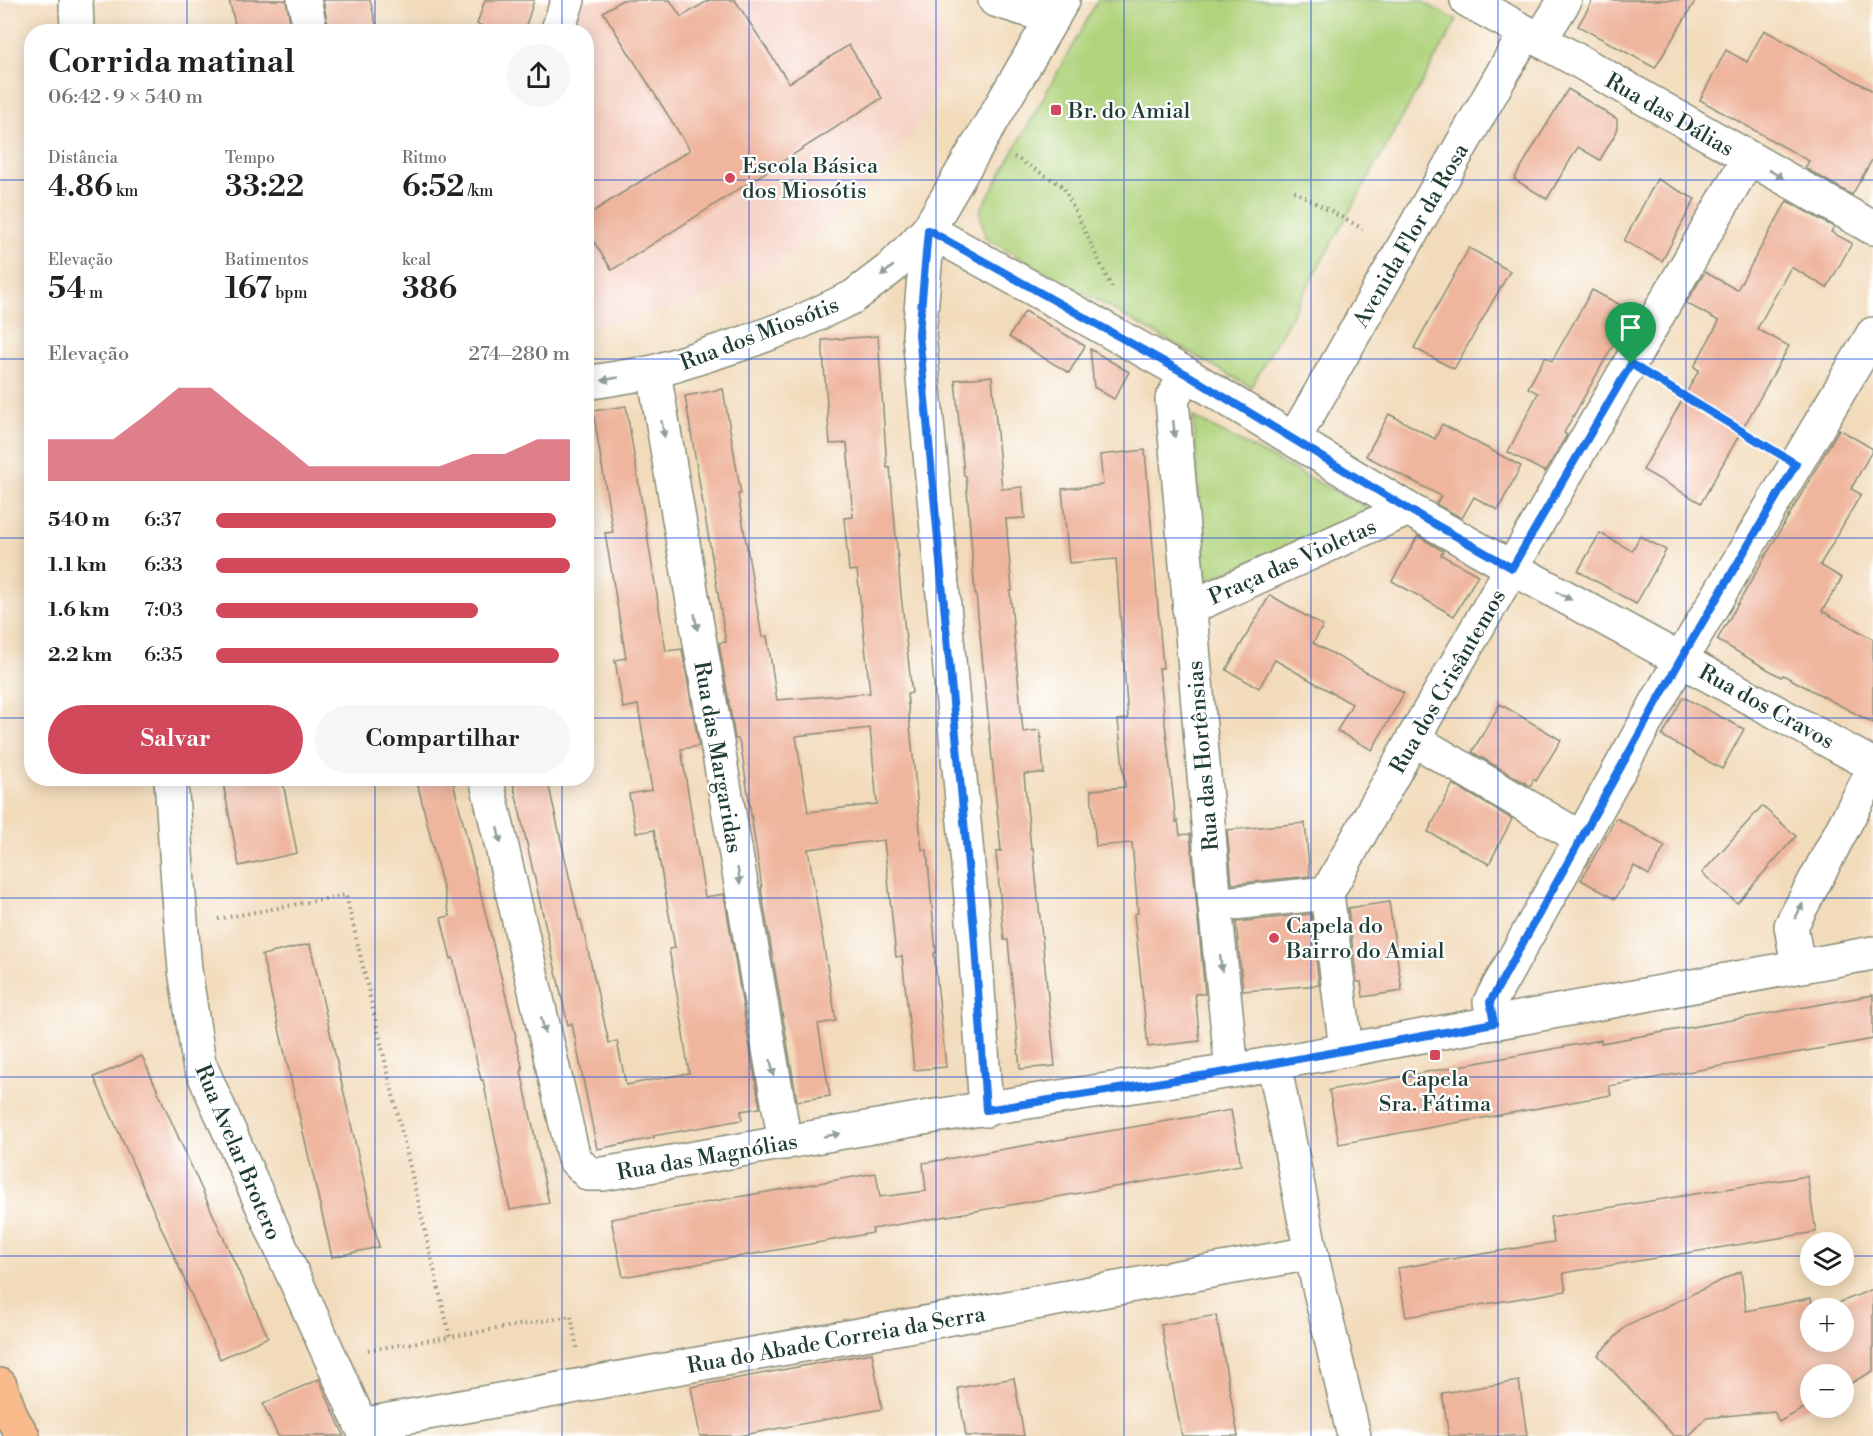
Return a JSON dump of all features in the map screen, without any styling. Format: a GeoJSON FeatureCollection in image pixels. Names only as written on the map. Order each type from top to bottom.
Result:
{"type":"FeatureCollection","features":[{"type":"Feature","properties":{"kind":"highway"},"geometry":{"type":"LineString","coordinates":[[0,1385],[12,1418],[23,1436]]}},
{"type":"Feature","properties":{"kind":"street"},"geometry":{"type":"LineString","coordinates":[[76,0],[77,24]]}},
{"type":"Feature","properties":{"kind":"street"},"geometry":{"type":"LineString","coordinates":[[304,0],[309,24]]}},
{"type":"Feature","properties":{"kind":"street"},"geometry":{"type":"LineString","coordinates":[[560,24],[568,0]]}},
{"type":"Feature","properties":{"kind":"street"},"geometry":{"type":"LineString","coordinates":[[995,0],[1058,9]]}},
{"type":"Feature","properties":{"kind":"street","name":"Rua das Dálias"},"geometry":{"type":"LineString","coordinates":[[1467,0],[1532,29],[1749,159],[1871,222]]}},
{"type":"Feature","properties":{"kind":"street","name":"Avenida Flor da Rosa"},"geometry":{"type":"LineString","coordinates":[[1294,439],[1532,29],[1565,0]]}},
{"type":"Feature","properties":{"kind":"street","name":"Rua dos Miosótis"},"geometry":{"type":"LineString","coordinates":[[594,382],[654,372],[800,322],[853,297],[891,268],[928,230],[1058,9]]}},
{"type":"Feature","properties":{"kind":"street","name":"Rua dos Crisântemos"},"geometry":{"type":"LineString","coordinates":[[1327,892],[1413,739],[1749,159]]}},
{"type":"Feature","properties":{"kind":"street"},"geometry":{"type":"LineString","coordinates":[[986,1110],[974,930],[919,334],[928,230],[1186,374]]}},
{"type":"Feature","properties":{"kind":"street"},"geometry":{"type":"LineString","coordinates":[[1494,1023],[1490,1002],[1681,659],[1873,333]]}},
{"type":"Feature","properties":{"kind":"street","name":"Rua das Margaridas"},"geometry":{"type":"LineString","coordinates":[[654,372],[785,1143]]}},
{"type":"Feature","properties":{"kind":"street","name":"Praça das Violetas"},"geometry":{"type":"LineString","coordinates":[[1186,374],[1408,509],[1189,608],[1172,399],[1186,374]]}},
{"type":"Feature","properties":{"kind":"street","name":"Rua dos Cravos"},"geometry":{"type":"LineString","coordinates":[[1408,509],[1873,765]]}},
{"type":"Feature","properties":{"kind":"street","name":"Rua das Hortênsias"},"geometry":{"type":"LineString","coordinates":[[1189,608],[1232,1071]]}},
{"type":"Feature","properties":{"kind":"street"},"geometry":{"type":"LineString","coordinates":[[1413,739],[1581,838]]}},
{"type":"Feature","properties":{"kind":"street"},"geometry":{"type":"LineString","coordinates":[[1798,966],[1791,926],[1873,771]]}},
{"type":"Feature","properties":{"kind":"street","name":"Rua Avelar Brotero"},"geometry":{"type":"LineString","coordinates":[[172,786],[185,970],[199,1063],[364,1430]]}},
{"type":"Feature","properties":{"kind":"street","name":"Rua das Magnólias"},"geometry":{"type":"LineString","coordinates":[[488,786],[574,1159],[588,1174],[603,1174],[935,1116],[1232,1071],[1873,953]]}},
{"type":"Feature","properties":{"kind":"street"},"geometry":{"type":"LineString","coordinates":[[1215,905],[1327,892],[1346,1050]]}},
{"type":"Feature","properties":{"kind":"street"},"geometry":{"type":"LineString","coordinates":[[1274,1063],[1311,1253],[1354,1436]]}},
{"type":"Feature","properties":{"kind":"street","name":"Rua do Abade Correia da Serra"},"geometry":{"type":"LineString","coordinates":[[364,1430],[584,1384],[1311,1253]]}},
{"type":"Feature","properties":{"kind":"path"},"geometry":{"type":"LineString","coordinates":[[1011,155],[1063,186],[1116,297]]}},
{"type":"Feature","properties":{"kind":"path"},"geometry":{"type":"LineString","coordinates":[[1294,191],[1363,229]]}},
{"type":"Feature","properties":{"kind":"path"},"geometry":{"type":"LineString","coordinates":[[1631,364],[1796,464]]}},
{"type":"Feature","properties":{"kind":"path"},"geometry":{"type":"LineString","coordinates":[[182,925],[346,895],[450,1337]]}},
{"type":"Feature","properties":{"kind":"path"},"geometry":{"type":"LineString","coordinates":[[329,1356],[571,1316],[584,1384]]}},
{"type":"Feature","properties":{"kind":"shaded area","name":"Escola Básica dos Miosótis"},"geometry":{"type":"Polygon","coordinates":[[[579,0],[911,0],[932,10],[941,23],[945,35],[944,66],[928,109],[897,152],[850,203],[811,240],[771,267],[712,294],[680,306],[636,318],[594,326],[594,24],[572,24],[579,0]]]}},
{"type":"Feature","properties":{"kind":"green space"},"geometry":{"type":"Polygon","coordinates":[[[1098,0],[1419,0],[1457,20],[1251,387],[985,238],[980,211],[1098,0]]]}},
{"type":"Feature","properties":{"kind":"green space"},"geometry":{"type":"Polygon","coordinates":[[[1193,417],[1371,510],[1206,581],[1193,417]]]}},
{"type":"Feature","properties":{"kind":"building"},"geometry":{"type":"Polygon","coordinates":[[[229,0],[286,0],[290,24],[235,24],[229,0]]]}},
{"type":"Feature","properties":{"kind":"building"},"geometry":{"type":"Polygon","coordinates":[[[323,0],[370,0],[376,24],[328,24],[323,0]]]}},
{"type":"Feature","properties":{"kind":"building"},"geometry":{"type":"Polygon","coordinates":[[[485,0],[534,0],[526,24],[477,24],[485,0]]]}},
{"type":"Feature","properties":{"kind":"building"},"geometry":{"type":"Polygon","coordinates":[[[622,0],[670,0],[681,17],[709,0],[735,0],[789,83],[849,45],[882,98],[612,270],[594,242],[594,211],[690,150],[603,12],[622,0]]]}},
{"type":"Feature","properties":{"kind":"building"},"geometry":{"type":"Polygon","coordinates":[[[1593,0],[1696,0],[1655,68],[1578,26],[1593,0]]]}},
{"type":"Feature","properties":{"kind":"building"},"geometry":{"type":"Polygon","coordinates":[[[1764,30],[1873,91],[1873,158],[1852,195],[1805,168],[1809,161],[1700,100],[1726,50],[1747,62],[1764,30]]]}},
{"type":"Feature","properties":{"kind":"building"},"geometry":{"type":"Polygon","coordinates":[[[1568,89],[1617,119],[1617,131],[1600,160],[1578,147],[1547,199],[1514,179],[1568,89]]]}},
{"type":"Feature","properties":{"kind":"building"},"geometry":{"type":"Polygon","coordinates":[[[1657,179],[1695,199],[1662,261],[1624,241],[1657,179]]]}},
{"type":"Feature","properties":{"kind":"building"},"geometry":{"type":"Polygon","coordinates":[[[1787,201],[1834,227],[1831,232],[1852,243],[1827,288],[1791,267],[1757,329],[1789,346],[1701,503],[1643,470],[1699,370],[1694,367],[1719,321],[1686,303],[1705,272],[1737,290],[1787,201]]]}},
{"type":"Feature","properties":{"kind":"building"},"geometry":{"type":"Polygon","coordinates":[[[1469,248],[1510,271],[1454,369],[1414,348],[1469,248]]]}},
{"type":"Feature","properties":{"kind":"building"},"geometry":{"type":"Polygon","coordinates":[[[1592,290],[1632,311],[1564,433],[1567,435],[1545,472],[1508,452],[1538,393],[1528,388],[1545,357],[1552,361],[1592,290]]]}},
{"type":"Feature","properties":{"kind":"building"},"geometry":{"type":"Polygon","coordinates":[[[1025,311],[1085,346],[1069,373],[1009,337],[1025,311]]]}},
{"type":"Feature","properties":{"kind":"building"},"geometry":{"type":"Polygon","coordinates":[[[878,336],[887,468],[890,467],[912,693],[907,694],[922,850],[927,850],[936,953],[934,953],[946,1067],[914,1070],[902,956],[896,957],[884,840],[808,849],[836,1021],[818,1024],[830,1096],[797,1101],[761,888],[741,747],[738,739],[735,739],[719,643],[726,642],[685,396],[723,389],[762,637],[767,636],[777,700],[870,693],[857,570],[849,571],[844,518],[853,517],[847,443],[830,444],[822,340],[878,336]],[[870,728],[796,736],[808,812],[877,804],[870,728]]]}},
{"type":"Feature","properties":{"kind":"building"},"geometry":{"type":"Polygon","coordinates":[[[1090,349],[1129,372],[1114,399],[1094,387],[1090,349]]]}},
{"type":"Feature","properties":{"kind":"building"},"geometry":{"type":"Polygon","coordinates":[[[992,376],[1002,489],[1022,487],[1025,518],[1006,519],[1023,732],[1040,730],[1044,773],[1024,774],[1055,1066],[1020,1069],[1008,940],[1004,940],[996,852],[1001,851],[955,380],[992,376]]]}},
{"type":"Feature","properties":{"kind":"building"},"geometry":{"type":"Polygon","coordinates":[[[626,406],[666,651],[682,649],[699,746],[681,749],[705,897],[724,894],[760,1108],[741,1111],[742,1120],[597,1149],[572,1023],[568,1025],[514,786],[549,786],[609,1043],[617,1041],[626,1085],[689,1073],[669,949],[675,948],[654,830],[636,833],[629,794],[652,790],[638,705],[623,708],[615,660],[626,658],[605,533],[613,532],[594,411],[626,406]]]}},
{"type":"Feature","properties":{"kind":"building"},"geometry":{"type":"Polygon","coordinates":[[[1389,414],[1435,439],[1442,424],[1521,466],[1498,510],[1474,497],[1462,518],[1436,504],[1441,496],[1366,456],[1389,414]]]}},
{"type":"Feature","properties":{"kind":"building"},"geometry":{"type":"Polygon","coordinates":[[[1839,429],[1873,449],[1851,489],[1861,494],[1820,565],[1842,578],[1822,611],[1873,639],[1873,723],[1783,675],[1781,677],[1717,640],[1839,429]]]}},
{"type":"Feature","properties":{"kind":"building"},"geometry":{"type":"Polygon","coordinates":[[[1145,450],[1163,668],[1159,668],[1176,822],[1178,821],[1180,835],[1190,834],[1205,994],[1195,994],[1200,1041],[1148,1047],[1134,914],[1138,913],[1132,843],[1096,846],[1091,790],[1125,787],[1118,720],[1128,719],[1116,559],[1069,563],[1062,489],[1103,485],[1100,455],[1145,450]]]}},
{"type":"Feature","properties":{"kind":"building"},"geometry":{"type":"Polygon","coordinates":[[[1600,533],[1632,551],[1640,536],[1666,550],[1636,604],[1578,571],[1600,533]]]}},
{"type":"Feature","properties":{"kind":"building"},"geometry":{"type":"Polygon","coordinates":[[[1418,536],[1443,551],[1441,555],[1478,575],[1454,616],[1392,581],[1418,536]]]}},
{"type":"Feature","properties":{"kind":"building"},"geometry":{"type":"Polygon","coordinates":[[[1270,595],[1323,626],[1313,643],[1404,693],[1372,750],[1337,731],[1352,704],[1275,660],[1259,688],[1226,670],[1270,595]]]}},
{"type":"Feature","properties":{"kind":"building"},"geometry":{"type":"Polygon","coordinates":[[[1683,697],[1744,729],[1722,769],[1662,736],[1683,697]]]}},
{"type":"Feature","properties":{"kind":"building"},"geometry":{"type":"Polygon","coordinates":[[[1500,704],[1561,740],[1536,781],[1534,779],[1530,786],[1472,752],[1500,704]]]}},
{"type":"Feature","properties":{"kind":"building"},"geometry":{"type":"Polygon","coordinates":[[[1453,784],[1512,819],[1489,864],[1428,832],[1453,784]]]}},
{"type":"Feature","properties":{"kind":"building"},"geometry":{"type":"Polygon","coordinates":[[[224,786],[284,786],[297,853],[239,866],[224,786]]]}},
{"type":"Feature","properties":{"kind":"building"},"geometry":{"type":"Polygon","coordinates":[[[418,786],[454,786],[516,1037],[549,1203],[510,1210],[483,1080],[481,1080],[453,958],[451,959],[441,918],[450,916],[418,786]]]}},
{"type":"Feature","properties":{"kind":"building"},"geometry":{"type":"Polygon","coordinates":[[[1762,806],[1796,836],[1737,903],[1702,873],[1762,806]]]}},
{"type":"Feature","properties":{"kind":"building"},"geometry":{"type":"Polygon","coordinates":[[[1616,818],[1665,846],[1649,875],[1634,866],[1615,899],[1581,880],[1616,818]]]}},
{"type":"Feature","properties":{"kind":"building"},"geometry":{"type":"Polygon","coordinates":[[[1305,823],[1310,876],[1232,884],[1227,830],[1305,823]]]}},
{"type":"Feature","properties":{"kind":"building"},"geometry":{"type":"Polygon","coordinates":[[[1389,902],[1402,991],[1363,997],[1361,982],[1357,982],[1348,908],[1389,902]]]}},
{"type":"Feature","properties":{"kind":"building","name":"Capela do Bairro do Amial"},"geometry":{"type":"Polygon","coordinates":[[[1311,914],[1319,985],[1243,991],[1236,922],[1311,914]]]}},
{"type":"Feature","properties":{"kind":"building"},"geometry":{"type":"Polygon","coordinates":[[[310,944],[379,1247],[332,1257],[262,955],[310,944]]]}},
{"type":"Feature","properties":{"kind":"building"},"geometry":{"type":"Polygon","coordinates":[[[1873,995],[1873,1039],[1609,1086],[1611,1095],[1339,1144],[1329,1090],[1601,1040],[1601,1043],[1873,995]]]}},
{"type":"Feature","properties":{"kind":"building"},"geometry":{"type":"Polygon","coordinates":[[[142,1056],[268,1337],[220,1359],[94,1077],[142,1056]]]}},
{"type":"Feature","properties":{"kind":"building"},"geometry":{"type":"Polygon","coordinates":[[[1231,1110],[1241,1165],[872,1229],[873,1233],[623,1277],[611,1219],[876,1173],[880,1197],[926,1191],[923,1163],[1231,1110]]]}},
{"type":"Feature","properties":{"kind":"building"},"geometry":{"type":"Polygon","coordinates":[[[1807,1176],[1816,1232],[1800,1232],[1800,1235],[1563,1273],[1566,1291],[1406,1317],[1398,1268],[1554,1242],[1550,1217],[1807,1176]]]}},
{"type":"Feature","properties":{"kind":"building"},"geometry":{"type":"Polygon","coordinates":[[[1741,1271],[1746,1311],[1800,1300],[1800,1352],[1854,1352],[1854,1298],[1851,1298],[1873,1289],[1873,1371],[1854,1381],[1854,1364],[1800,1364],[1800,1410],[1779,1422],[1774,1411],[1706,1418],[1689,1436],[1674,1436],[1598,1355],[1627,1325],[1741,1271]]]}},
{"type":"Feature","properties":{"kind":"building"},"geometry":{"type":"Polygon","coordinates":[[[1216,1315],[1238,1436],[1182,1436],[1161,1325],[1216,1315]]]}},
{"type":"Feature","properties":{"kind":"building"},"geometry":{"type":"Polygon","coordinates":[[[872,1353],[882,1409],[738,1436],[700,1436],[691,1387],[872,1353]]]}},
{"type":"Feature","properties":{"kind":"building"},"geometry":{"type":"Polygon","coordinates":[[[1014,1378],[1024,1436],[966,1436],[958,1388],[1014,1378]]]}},
{"type":"Feature","properties":{"kind":"building"},"geometry":{"type":"Polygon","coordinates":[[[319,1379],[344,1436],[278,1436],[263,1404],[319,1379]]]}},
{"type":"Feature","properties":{"kind":"building"},"geometry":{"type":"Polygon","coordinates":[[[1519,1381],[1527,1436],[1449,1436],[1442,1393],[1519,1381]]]}},
{"type":"Feature","properties":{"kind":"place","name":"Br. do Amial"},"geometry":{"type":"Point","coordinates":[1056,110]}},
{"type":"Feature","properties":{"kind":"place","name":"Escola Básica dos Miosótis"},"geometry":{"type":"Point","coordinates":[730,178]}},
{"type":"Feature","properties":{"kind":"place","name":"Capela do Bairro do Amial"},"geometry":{"type":"Point","coordinates":[1274,938]}},
{"type":"Feature","properties":{"kind":"place","name":"Capela Sra. Fátima"},"geometry":{"type":"Point","coordinates":[1435,1055]}},
{"type":"Feature","properties":{"kind":"route"},"geometry":{"type":"LineString","coordinates":[[928,230],[1186,374],[1408,509],[1512,568],[1631,364],[1796,464],[1681,659],[1490,1002],[1494,1023],[1232,1071],[986,1110],[974,930],[919,334],[928,230]]}}]}
